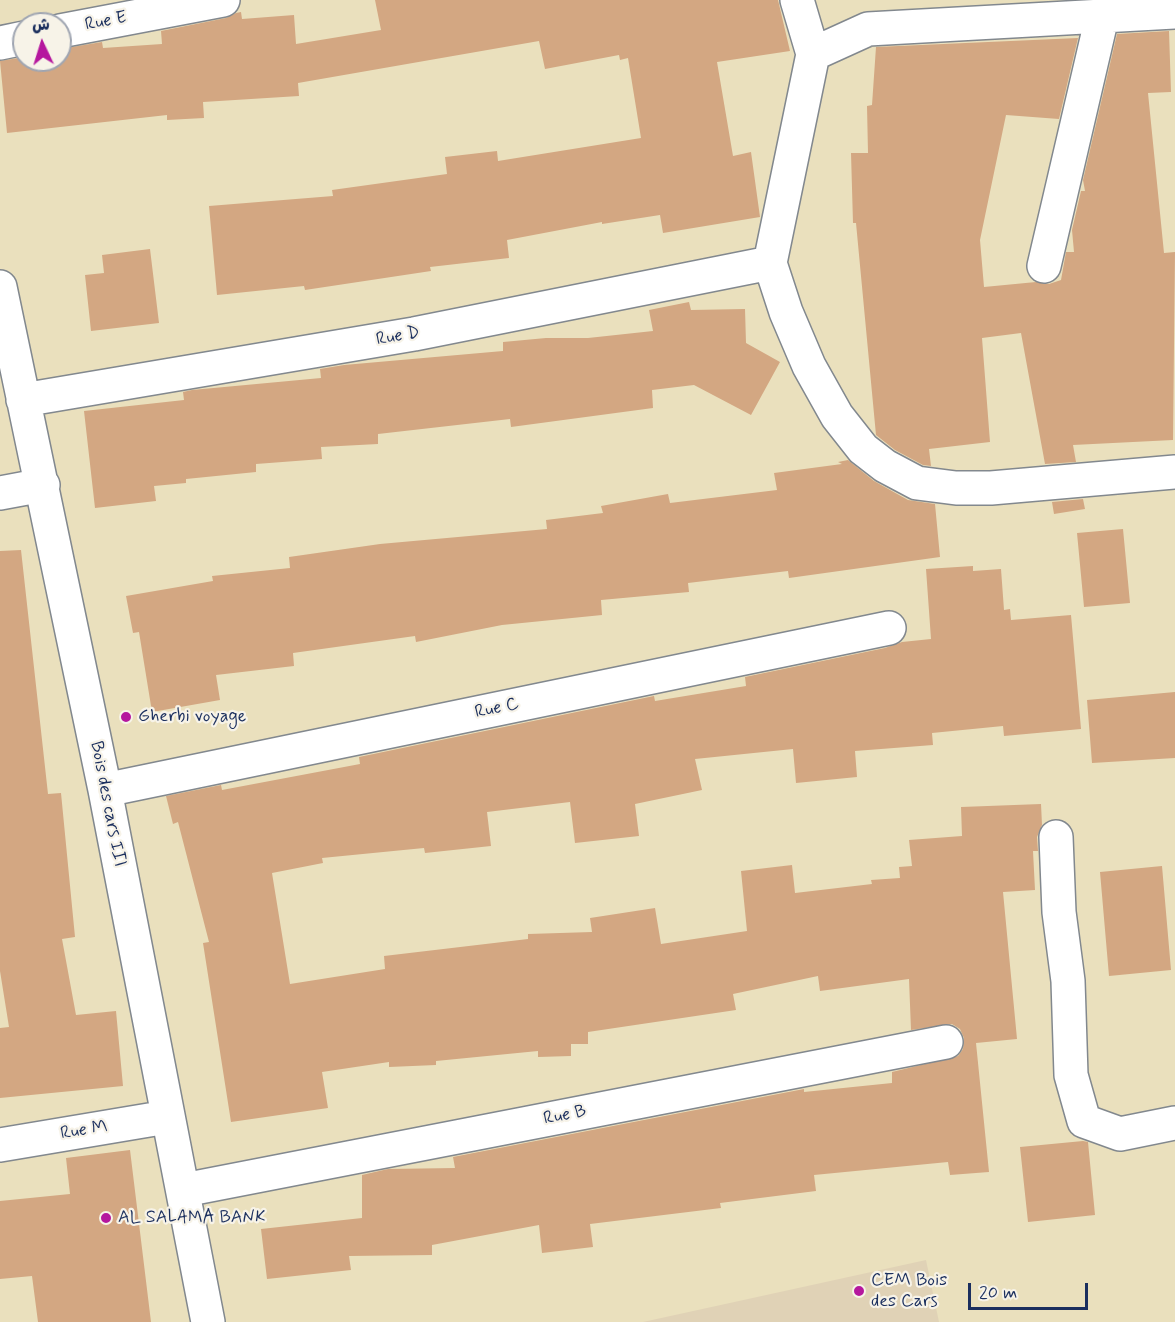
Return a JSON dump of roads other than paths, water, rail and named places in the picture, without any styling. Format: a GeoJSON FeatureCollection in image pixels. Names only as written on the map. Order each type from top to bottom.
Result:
{"type":"FeatureCollection","features":[{"type":"Feature","properties":{"kind":"street","name":"Rue E"},"geometry":{"type":"LineString","coordinates":[[72,29],[223,0]]}},
{"type":"Feature","properties":{"kind":"street"},"geometry":{"type":"LineString","coordinates":[[797,0],[813,54],[770,263],[786,312],[809,366],[837,416],[863,449],[896,472],[917,483],[991,488],[1175,472]]}},
{"type":"Feature","properties":{"kind":"street"},"geometry":{"type":"LineString","coordinates":[[813,54],[868,28],[971,12],[1102,17],[1175,12]]}},
{"type":"Feature","properties":{"kind":"street"},"geometry":{"type":"LineString","coordinates":[[1044,266],[1102,17]]}},
{"type":"Feature","properties":{"kind":"street","name":"Rue D"},"geometry":{"type":"LineString","coordinates":[[23,400],[414,334],[770,263]]}},
{"type":"Feature","properties":{"kind":"street","name":"Bois des cars III"},"geometry":{"type":"LineString","coordinates":[[0,287],[105,790],[208,1322]]}},
{"type":"Feature","properties":{"kind":"street"},"geometry":{"type":"LineString","coordinates":[[0,493],[43,485]]}},
{"type":"Feature","properties":{"kind":"street","name":"Rue C"},"geometry":{"type":"LineString","coordinates":[[105,790],[889,628]]}},
{"type":"Feature","properties":{"kind":"street"},"geometry":{"type":"LineString","coordinates":[[1056,837],[1059,912],[1068,981],[1071,1075],[1084,1121],[1120,1134],[1175,1123]]}},
{"type":"Feature","properties":{"kind":"street","name":"Rue B"},"geometry":{"type":"LineString","coordinates":[[184,1190],[946,1042]]}},
{"type":"Feature","properties":{"kind":"street","name":"Rue M"},"geometry":{"type":"LineString","coordinates":[[0,1145],[167,1118]]}},
{"type":"Feature","properties":{"kind":"place","name":"Gherbi voyage"},"geometry":{"type":"Point","coordinates":[126,717]}},
{"type":"Feature","properties":{"kind":"place","name":"AL SALAMA BANK"},"geometry":{"type":"Point","coordinates":[106,1218]}},
{"type":"Feature","properties":{"kind":"place","name":"CEM Bois des Cars"},"geometry":{"type":"Point","coordinates":[859,1291]}}]}
